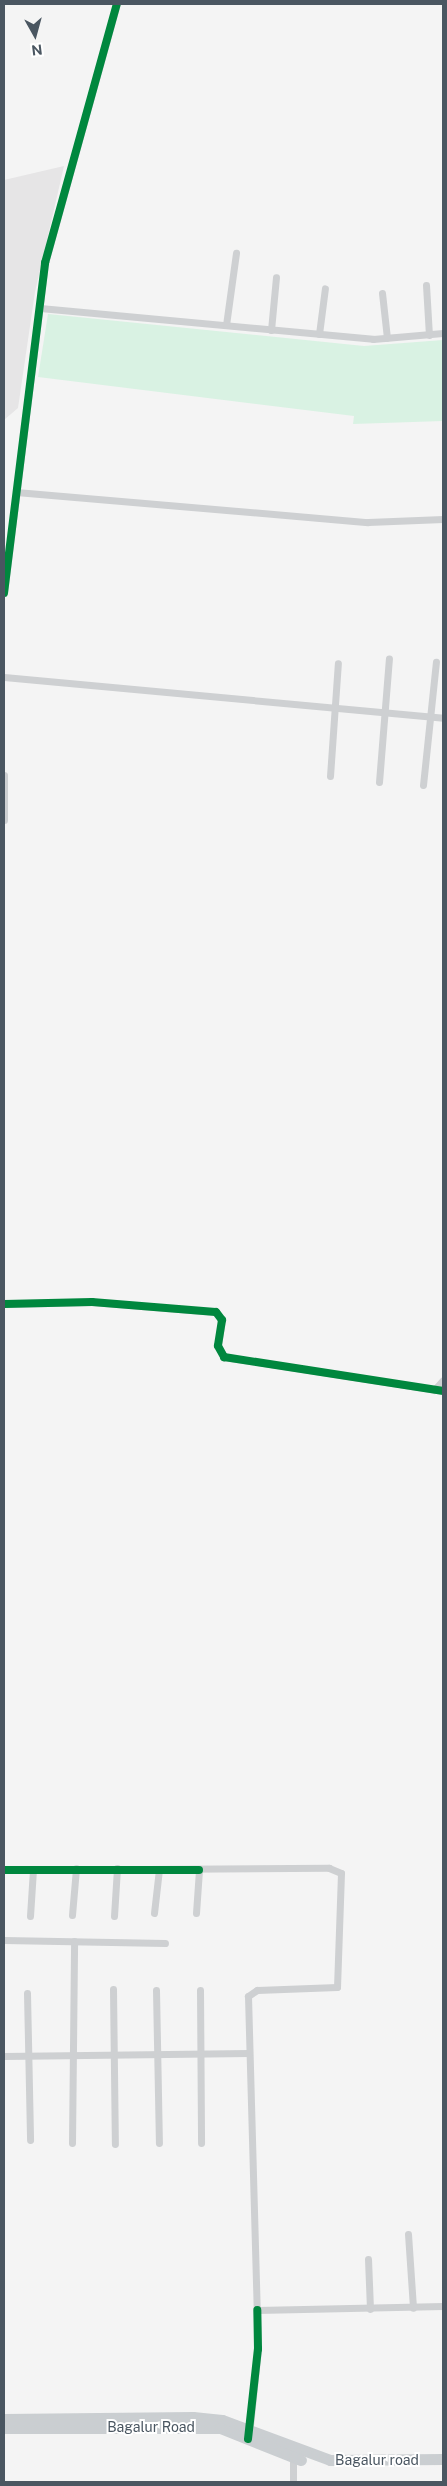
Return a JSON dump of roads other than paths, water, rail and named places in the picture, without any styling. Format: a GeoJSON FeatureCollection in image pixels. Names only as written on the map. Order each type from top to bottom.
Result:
{"type":"FeatureCollection","features":[{"type":"Feature","properties":{"kind":"main road","name":"Bagalur Road"},"geometry":{"type":"LineString","coordinates":[[4,2419],[193,2416],[249,2434],[290,2452]]}},
{"type":"Feature","properties":{"kind":"main road","name":"Bagalur Road"},"geometry":{"type":"LineString","coordinates":[[4,2428],[183,2425],[220,2428],[249,2434]]}},
{"type":"Feature","properties":{"kind":"main road","name":"Bagalur road"},"geometry":{"type":"LineString","coordinates":[[290,2452],[330,2460],[443,2459]]}},
{"type":"Feature","properties":{"kind":"main road","name":"Bagalur road"},"geometry":{"type":"LineString","coordinates":[[290,2452],[358,2467],[443,2465]]}},
{"type":"Feature","properties":{"kind":"street"},"geometry":{"type":"LineString","coordinates":[[4,593],[45,263],[117,4]]}},
{"type":"Feature","properties":{"kind":"street"},"geometry":{"type":"LineString","coordinates":[[226,325],[236,253]]}},
{"type":"Feature","properties":{"kind":"street"},"geometry":{"type":"LineString","coordinates":[[271,330],[276,277]]}},
{"type":"Feature","properties":{"kind":"street"},"geometry":{"type":"LineString","coordinates":[[426,285],[429,335]]}},
{"type":"Feature","properties":{"kind":"street"},"geometry":{"type":"LineString","coordinates":[[319,334],[325,288]]}},
{"type":"Feature","properties":{"kind":"street"},"geometry":{"type":"LineString","coordinates":[[382,293],[387,338]]}},
{"type":"Feature","properties":{"kind":"street"},"geometry":{"type":"LineString","coordinates":[[40,308],[319,334],[387,338],[443,334]]}},
{"type":"Feature","properties":{"kind":"street"},"geometry":{"type":"LineString","coordinates":[[16,492],[368,522],[443,519]]}},
{"type":"Feature","properties":{"kind":"street"},"geometry":{"type":"LineString","coordinates":[[379,782],[389,658]]}},
{"type":"Feature","properties":{"kind":"street"},"geometry":{"type":"LineString","coordinates":[[423,785],[436,662]]}},
{"type":"Feature","properties":{"kind":"street"},"geometry":{"type":"LineString","coordinates":[[330,776],[338,663]]}},
{"type":"Feature","properties":{"kind":"street"},"geometry":{"type":"LineString","coordinates":[[4,677],[443,718]]}},
{"type":"Feature","properties":{"kind":"street"},"geometry":{"type":"LineString","coordinates":[[4,775],[4,820]]}},
{"type":"Feature","properties":{"kind":"street"},"geometry":{"type":"LineString","coordinates":[[4,1304],[92,1302],[216,1312],[222,1320],[218,1346],[224,1357],[443,1391]]}},
{"type":"Feature","properties":{"kind":"street"},"geometry":{"type":"LineString","coordinates":[[434,1390],[443,1380]]}},
{"type":"Feature","properties":{"kind":"street"},"geometry":{"type":"LineString","coordinates":[[72,1914],[76,1868]]}},
{"type":"Feature","properties":{"kind":"street"},"geometry":{"type":"LineString","coordinates":[[4,1870],[76,1868],[199,1870],[329,1868],[340,1873],[338,1987],[249,1993],[256,2310],[249,2434]]}},
{"type":"Feature","properties":{"kind":"street"},"geometry":{"type":"LineString","coordinates":[[114,1916],[116,1868]]}},
{"type":"Feature","properties":{"kind":"street"},"geometry":{"type":"LineString","coordinates":[[30,1916],[34,1869]]}},
{"type":"Feature","properties":{"kind":"street"},"geometry":{"type":"LineString","coordinates":[[154,1913],[158,1869]]}},
{"type":"Feature","properties":{"kind":"street"},"geometry":{"type":"LineString","coordinates":[[196,1913],[199,1870]]}},
{"type":"Feature","properties":{"kind":"street"},"geometry":{"type":"LineString","coordinates":[[4,1940],[165,1943]]}},
{"type":"Feature","properties":{"kind":"street"},"geometry":{"type":"LineString","coordinates":[[72,2143],[70,2056],[74,1941]]}},
{"type":"Feature","properties":{"kind":"street"},"geometry":{"type":"LineString","coordinates":[[113,1989],[115,2144]]}},
{"type":"Feature","properties":{"kind":"street"},"geometry":{"type":"LineString","coordinates":[[156,1990],[159,2143]]}},
{"type":"Feature","properties":{"kind":"street"},"geometry":{"type":"LineString","coordinates":[[200,1990],[201,2143]]}},
{"type":"Feature","properties":{"kind":"street"},"geometry":{"type":"LineString","coordinates":[[27,1993],[30,2140]]}},
{"type":"Feature","properties":{"kind":"street"},"geometry":{"type":"LineString","coordinates":[[4,2056],[249,2053]]}},
{"type":"Feature","properties":{"kind":"street"},"geometry":{"type":"LineString","coordinates":[[408,2234],[413,2308]]}},
{"type":"Feature","properties":{"kind":"street"},"geometry":{"type":"LineString","coordinates":[[368,2259],[370,2309]]}},
{"type":"Feature","properties":{"kind":"street"},"geometry":{"type":"LineString","coordinates":[[256,2310],[443,2306]]}},
{"type":"Feature","properties":{"kind":"street"},"geometry":{"type":"LineString","coordinates":[[290,2452],[293,2482]]}}]}
